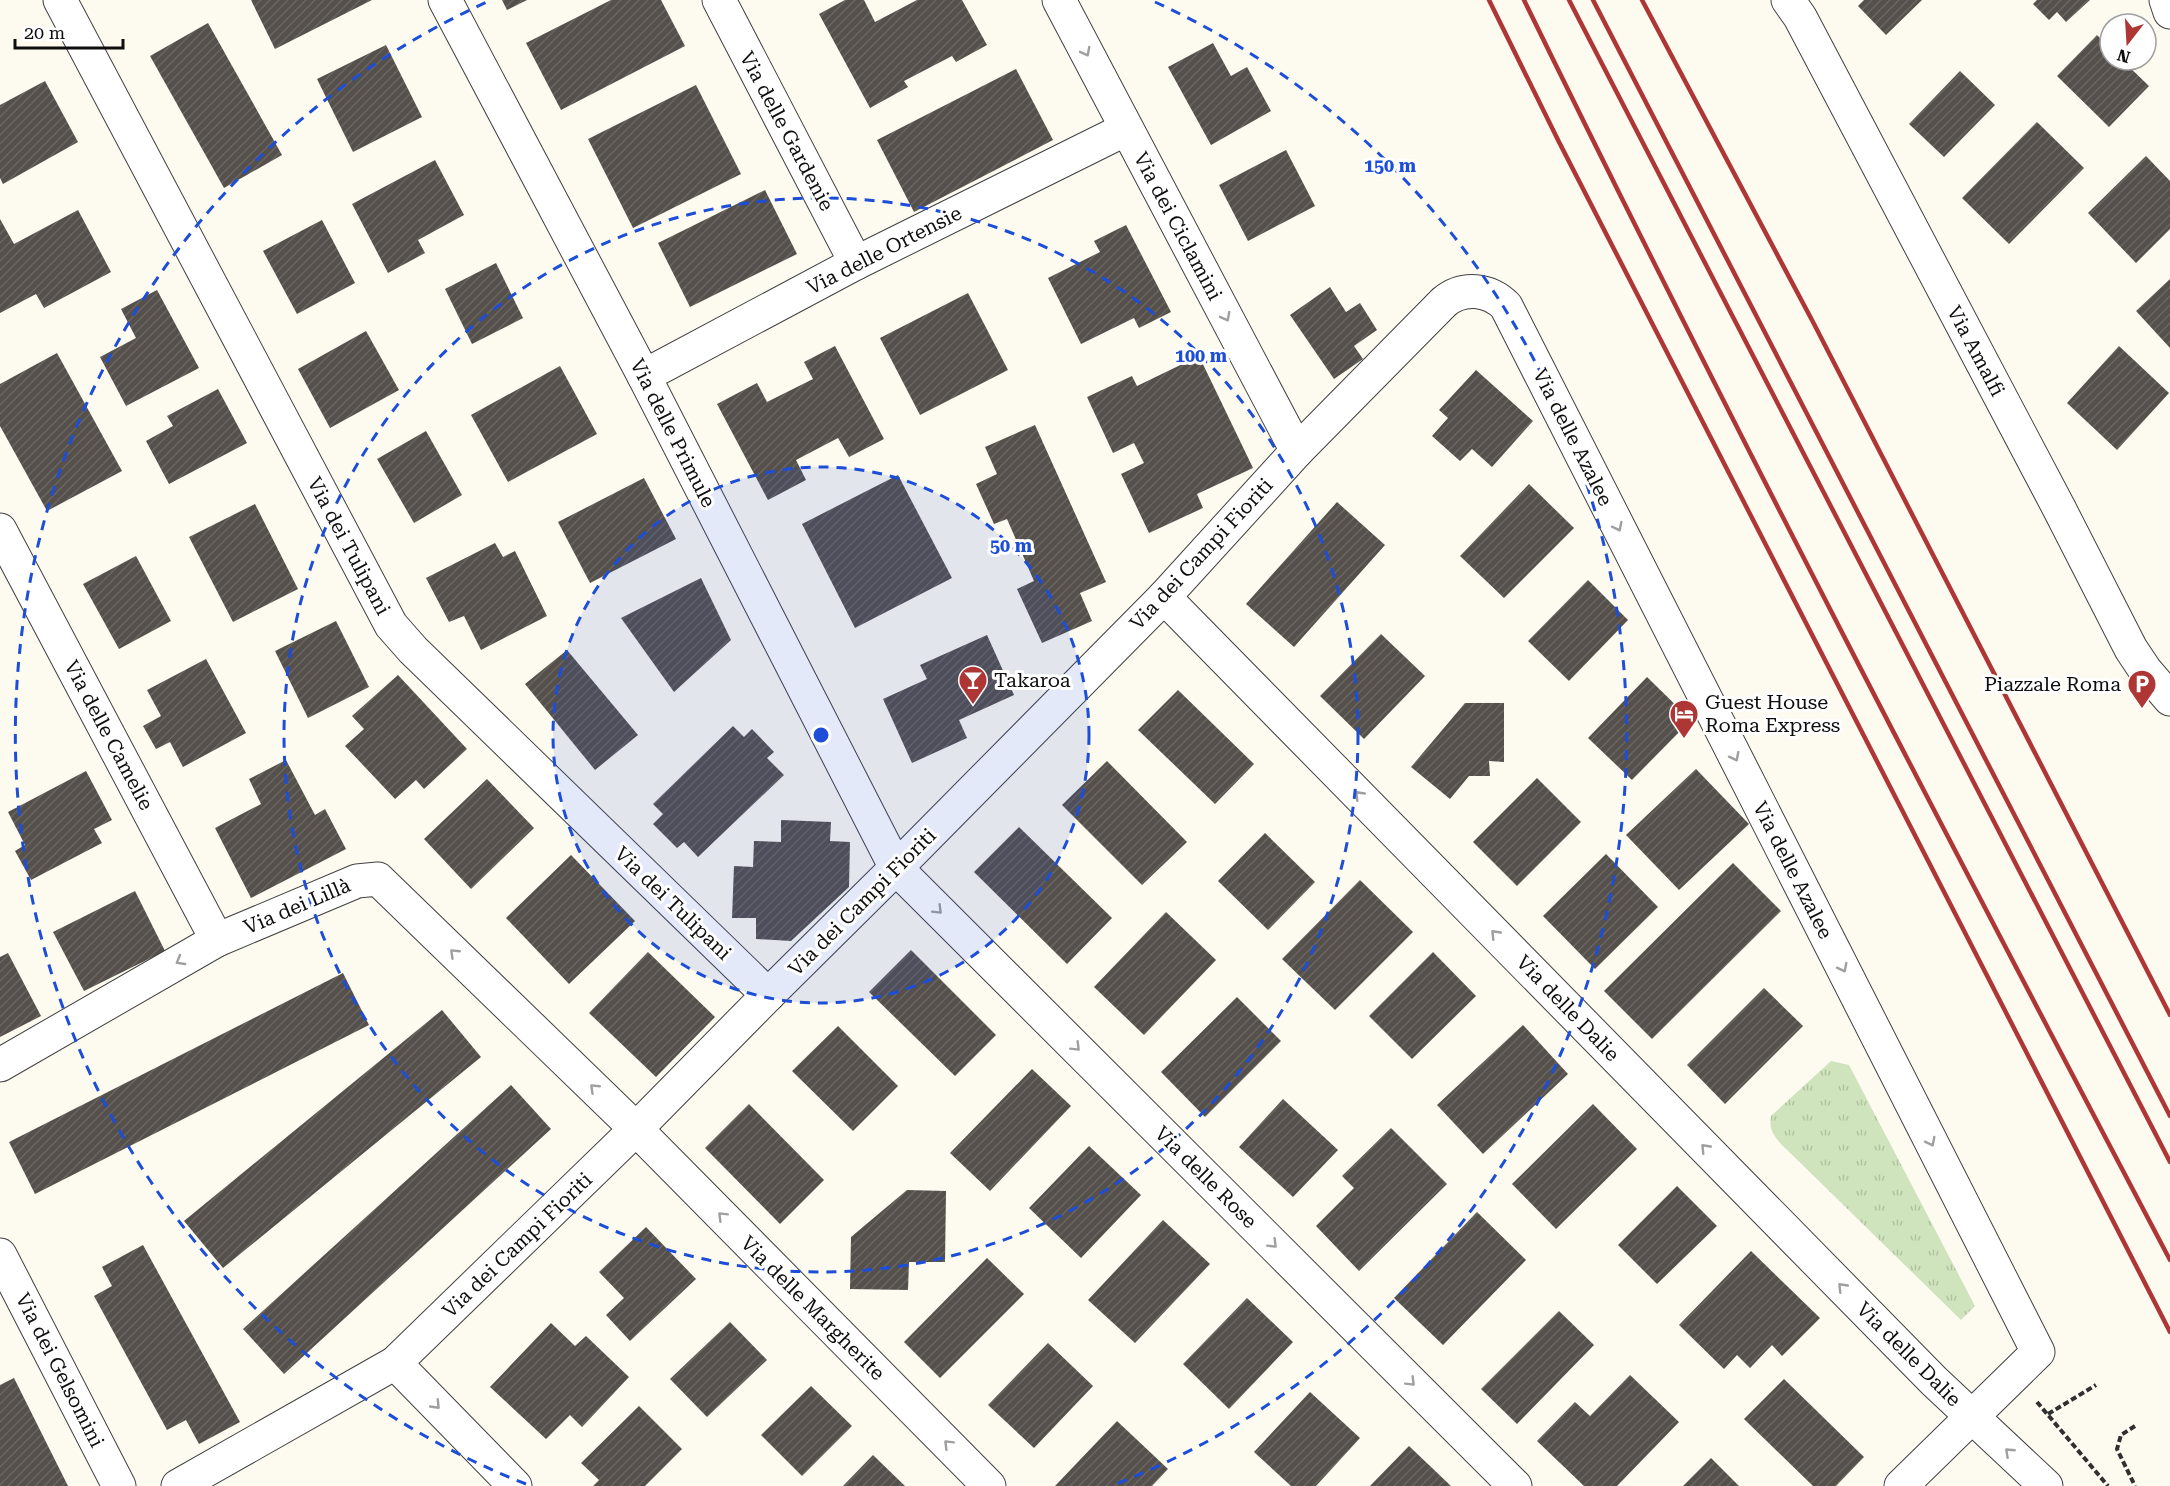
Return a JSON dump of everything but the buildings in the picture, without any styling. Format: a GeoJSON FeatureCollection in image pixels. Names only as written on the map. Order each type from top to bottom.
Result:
{"type":"FeatureCollection","features":[{"type":"Feature","properties":{"kind":"street","name":"Via dei Tulipani"},"geometry":{"type":"LineString","coordinates":[[60,0],[391,625],[413,650],[768,995]]}},
{"type":"Feature","properties":{"kind":"street","name":"Via delle Primule"},"geometry":{"type":"LineString","coordinates":[[445,0],[644,376],[896,868]]}},
{"type":"Feature","properties":{"kind":"street","name":"Via delle Gardenie"},"geometry":{"type":"LineString","coordinates":[[719,0],[856,263]]}},
{"type":"Feature","properties":{"kind":"street","name":"Via dei Ciclamini"},"geometry":{"type":"LineString","coordinates":[[1059,0],[1297,451]]}},
{"type":"Feature","properties":{"kind":"street"},"geometry":{"type":"LineString","coordinates":[[2166,0],[2170,12]]}},
{"type":"Feature","properties":{"kind":"street","name":"Via Amalfi"},"geometry":{"type":"LineString","coordinates":[[1795,6],[2131,649],[2145,670],[2170,699]]}},
{"type":"Feature","properties":{"kind":"street","name":"Via delle Ortensie"},"geometry":{"type":"LineString","coordinates":[[644,376],[856,263],[1126,129]]}},
{"type":"Feature","properties":{"kind":"street","name":"Via dei Campi Fioriti"},"geometry":{"type":"LineString","coordinates":[[178,1486],[395,1363],[636,1129],[1164,597],[1297,451],[1450,296],[1471,291],[1486,293],[1494,296],[1506,306]]}},
{"type":"Feature","properties":{"kind":"street","name":"Via delle Azalee"},"geometry":{"type":"LineString","coordinates":[[1506,306],[2038,1353],[1972,1417]]}},
{"type":"Feature","properties":{"kind":"street","name":"Via delle Camelie"},"geometry":{"type":"LineString","coordinates":[[0,530],[218,940]]}},
{"type":"Feature","properties":{"kind":"street","name":"Via delle Dalie"},"geometry":{"type":"LineString","coordinates":[[1164,597],[1972,1417],[2046,1486]]}},
{"type":"Feature","properties":{"kind":"street","name":"Via delle Rose"},"geometry":{"type":"LineString","coordinates":[[896,868],[1515,1486]]}},
{"type":"Feature","properties":{"kind":"street","name":"Via dei Lillà"},"geometry":{"type":"LineString","coordinates":[[0,1065],[218,940],[357,881],[378,879],[636,1129]]}},
{"type":"Feature","properties":{"kind":"street","name":"Via delle Margherite"},"geometry":{"type":"LineString","coordinates":[[636,1129],[989,1486]]}},
{"type":"Feature","properties":{"kind":"street","name":"Via dei Gelsomini"},"geometry":{"type":"LineString","coordinates":[[0,1255],[119,1486]]}},
{"type":"Feature","properties":{"kind":"street"},"geometry":{"type":"LineString","coordinates":[[395,1363],[515,1486]]}},
{"type":"Feature","properties":{"kind":"street"},"geometry":{"type":"LineString","coordinates":[[1901,1486],[1972,1417]]}},
{"type":"Feature","properties":{"kind":"path"},"geometry":{"type":"LineString","coordinates":[[2048,1414],[2096,1385]]}},
{"type":"Feature","properties":{"kind":"path"},"geometry":{"type":"LineString","coordinates":[[2135,1426],[2121,1435],[2117,1449],[2135,1486]]}},
{"type":"Feature","properties":{"kind":"green space"},"geometry":{"type":"Polygon","coordinates":[[[1831,1061],[1849,1065],[1975,1306],[1961,1320],[1780,1143],[1773,1133],[1770,1124],[1771,1116],[1831,1061]]]}},
{"type":"Feature","properties":{"kind":"railway"},"geometry":{"type":"LineString","coordinates":[[1489,0],[1559,142],[2170,1332]]}},
{"type":"Feature","properties":{"kind":"railway"},"geometry":{"type":"LineString","coordinates":[[1524,0],[1681,317],[1842,633],[2170,1260]]}},
{"type":"Feature","properties":{"kind":"railway"},"geometry":{"type":"LineString","coordinates":[[1569,0],[2170,1162]]}},
{"type":"Feature","properties":{"kind":"railway"},"geometry":{"type":"LineString","coordinates":[[1593,0],[2170,1116]]}},
{"type":"Feature","properties":{"kind":"railway"},"geometry":{"type":"LineString","coordinates":[[1642,0],[1813,322],[2170,1015]]}},
{"type":"Feature","properties":{"kind":"place","name":"Takaroa"},"geometry":{"type":"Point","coordinates":[973,706]}},
{"type":"Feature","properties":{"kind":"place","name":"Piazzale Roma"},"geometry":{"type":"Point","coordinates":[2142,710]}},
{"type":"Feature","properties":{"kind":"place","name":"Guest House Roma Express"},"geometry":{"type":"Point","coordinates":[1684,740]}}]}
